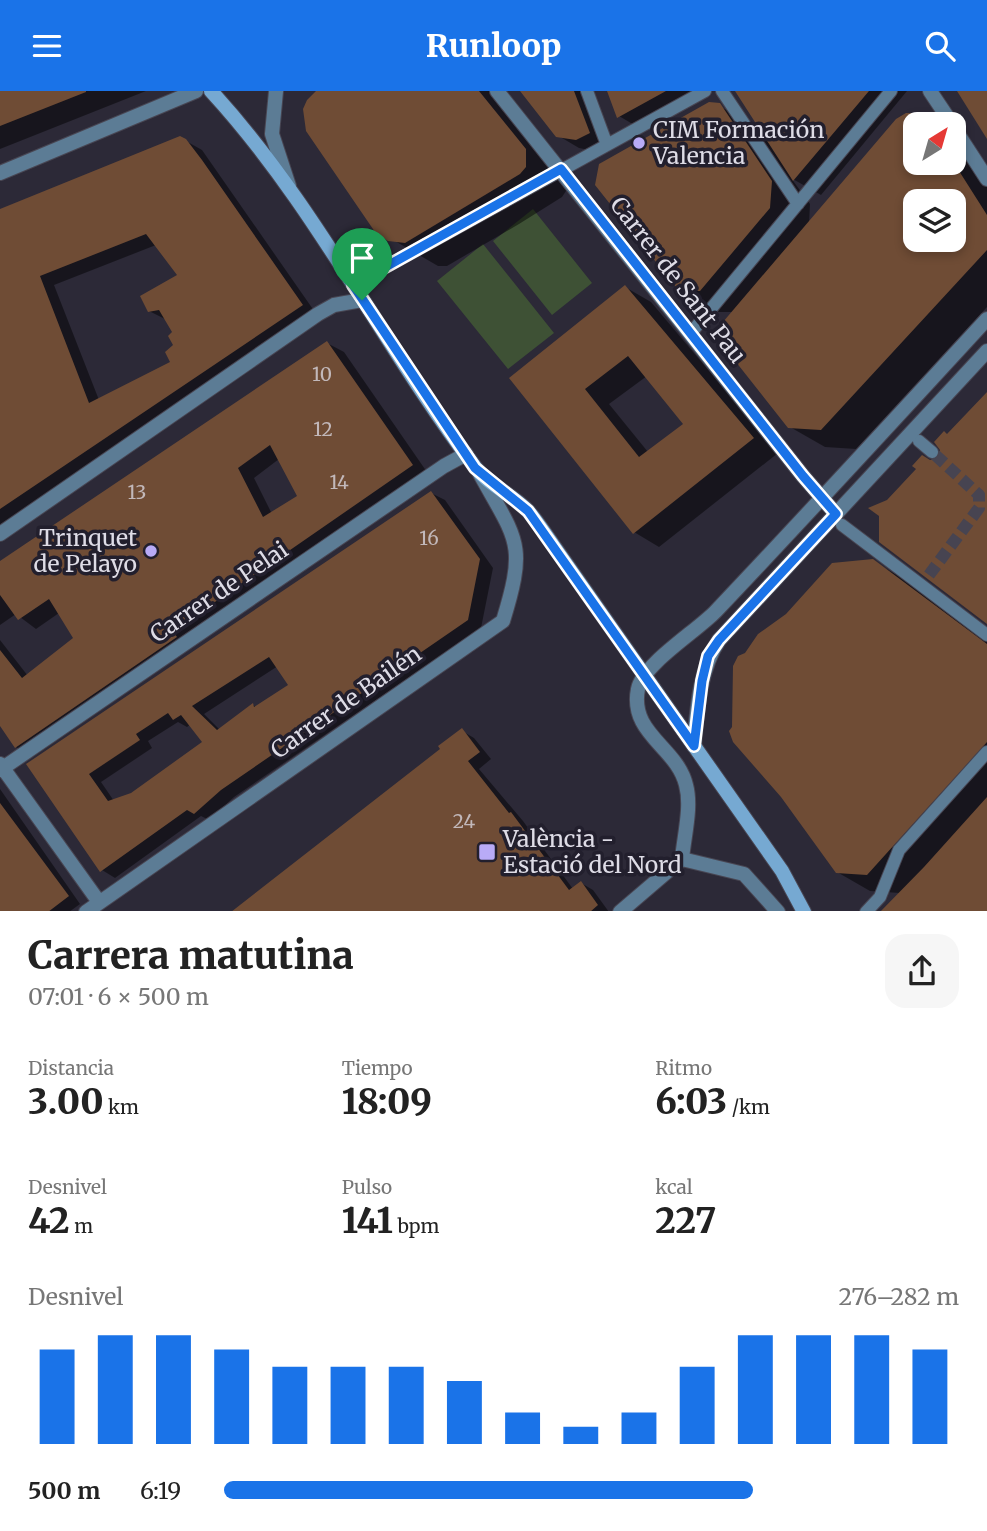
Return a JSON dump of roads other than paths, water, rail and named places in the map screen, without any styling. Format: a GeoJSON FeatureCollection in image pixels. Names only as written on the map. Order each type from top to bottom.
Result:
{"type":"FeatureCollection","features":[{"type":"Feature","properties":{"kind":"main road"},"geometry":{"type":"LineString","coordinates":[[211,91],[237,119],[291,194],[480,474],[528,511],[782,871],[803,911]]}},
{"type":"Feature","properties":{"kind":"street"},"geometry":{"type":"LineString","coordinates":[[0,173],[196,91]]}},
{"type":"Feature","properties":{"kind":"street"},"geometry":{"type":"LineString","coordinates":[[276,91],[272,134],[291,194]]}},
{"type":"Feature","properties":{"kind":"street","name":"Carrer de Sant Pau"},"geometry":{"type":"LineString","coordinates":[[497,91],[839,519]]}},
{"type":"Feature","properties":{"kind":"street"},"geometry":{"type":"LineString","coordinates":[[587,91],[607,145]]}},
{"type":"Feature","properties":{"kind":"street"},"geometry":{"type":"LineString","coordinates":[[353,285],[705,91]]}},
{"type":"Feature","properties":{"kind":"street"},"geometry":{"type":"LineString","coordinates":[[722,91],[798,204]]}},
{"type":"Feature","properties":{"kind":"street"},"geometry":{"type":"LineString","coordinates":[[691,333],[891,91]]}},
{"type":"Feature","properties":{"kind":"street"},"geometry":{"type":"LineString","coordinates":[[930,91],[944,112]]}},
{"type":"Feature","properties":{"kind":"street"},"geometry":{"type":"LineString","coordinates":[[966,146],[987,179]]}},
{"type":"Feature","properties":{"kind":"street"},"geometry":{"type":"LineString","coordinates":[[0,534],[318,314],[334,305],[362,300]]}},
{"type":"Feature","properties":{"kind":"street"},"geometry":{"type":"LineString","coordinates":[[621,911],[682,859],[687,804],[686,782],[679,769],[652,740],[638,713],[638,688],[643,675],[701,627],[987,319]]}},
{"type":"Feature","properties":{"kind":"street"},"geometry":{"type":"LineString","coordinates":[[694,746],[708,656],[719,640],[839,519],[987,351]]}},
{"type":"Feature","properties":{"kind":"street"},"geometry":{"type":"LineString","coordinates":[[919,440],[932,452]]}},
{"type":"Feature","properties":{"kind":"street","name":"Carrer de Pelai"},"geometry":{"type":"LineString","coordinates":[[1,767],[466,454]]}},
{"type":"Feature","properties":{"kind":"street","name":"Carrer de Bailén"},"geometry":{"type":"LineString","coordinates":[[87,911],[503,621],[513,587],[516,538],[480,474]]}},
{"type":"Feature","properties":{"kind":"street"},"geometry":{"type":"LineString","coordinates":[[839,519],[925,580],[987,635]]}},
{"type":"Feature","properties":{"kind":"street"},"geometry":{"type":"LineString","coordinates":[[867,911],[880,897],[899,850],[987,752]]}},
{"type":"Feature","properties":{"kind":"street"},"geometry":{"type":"LineString","coordinates":[[1,767],[99,902]]}},
{"type":"Feature","properties":{"kind":"street"},"geometry":{"type":"LineString","coordinates":[[682,859],[744,874],[777,911]]}},
{"type":"Feature","properties":{"kind":"tunnel"},"geometry":{"type":"LineString","coordinates":[[929,575],[979,508],[979,495],[932,452]]}},
{"type":"Feature","properties":{"kind":"place","name":"CIM Formación Valencia"},"geometry":{"type":"Point","coordinates":[639,143]}},
{"type":"Feature","properties":{"kind":"place","name":"Trinquet de Pelayo"},"geometry":{"type":"Point","coordinates":[151,551]}},
{"type":"Feature","properties":{"kind":"place","name":"València - Estació del Nord"},"geometry":{"type":"Point","coordinates":[487,852]}}]}
